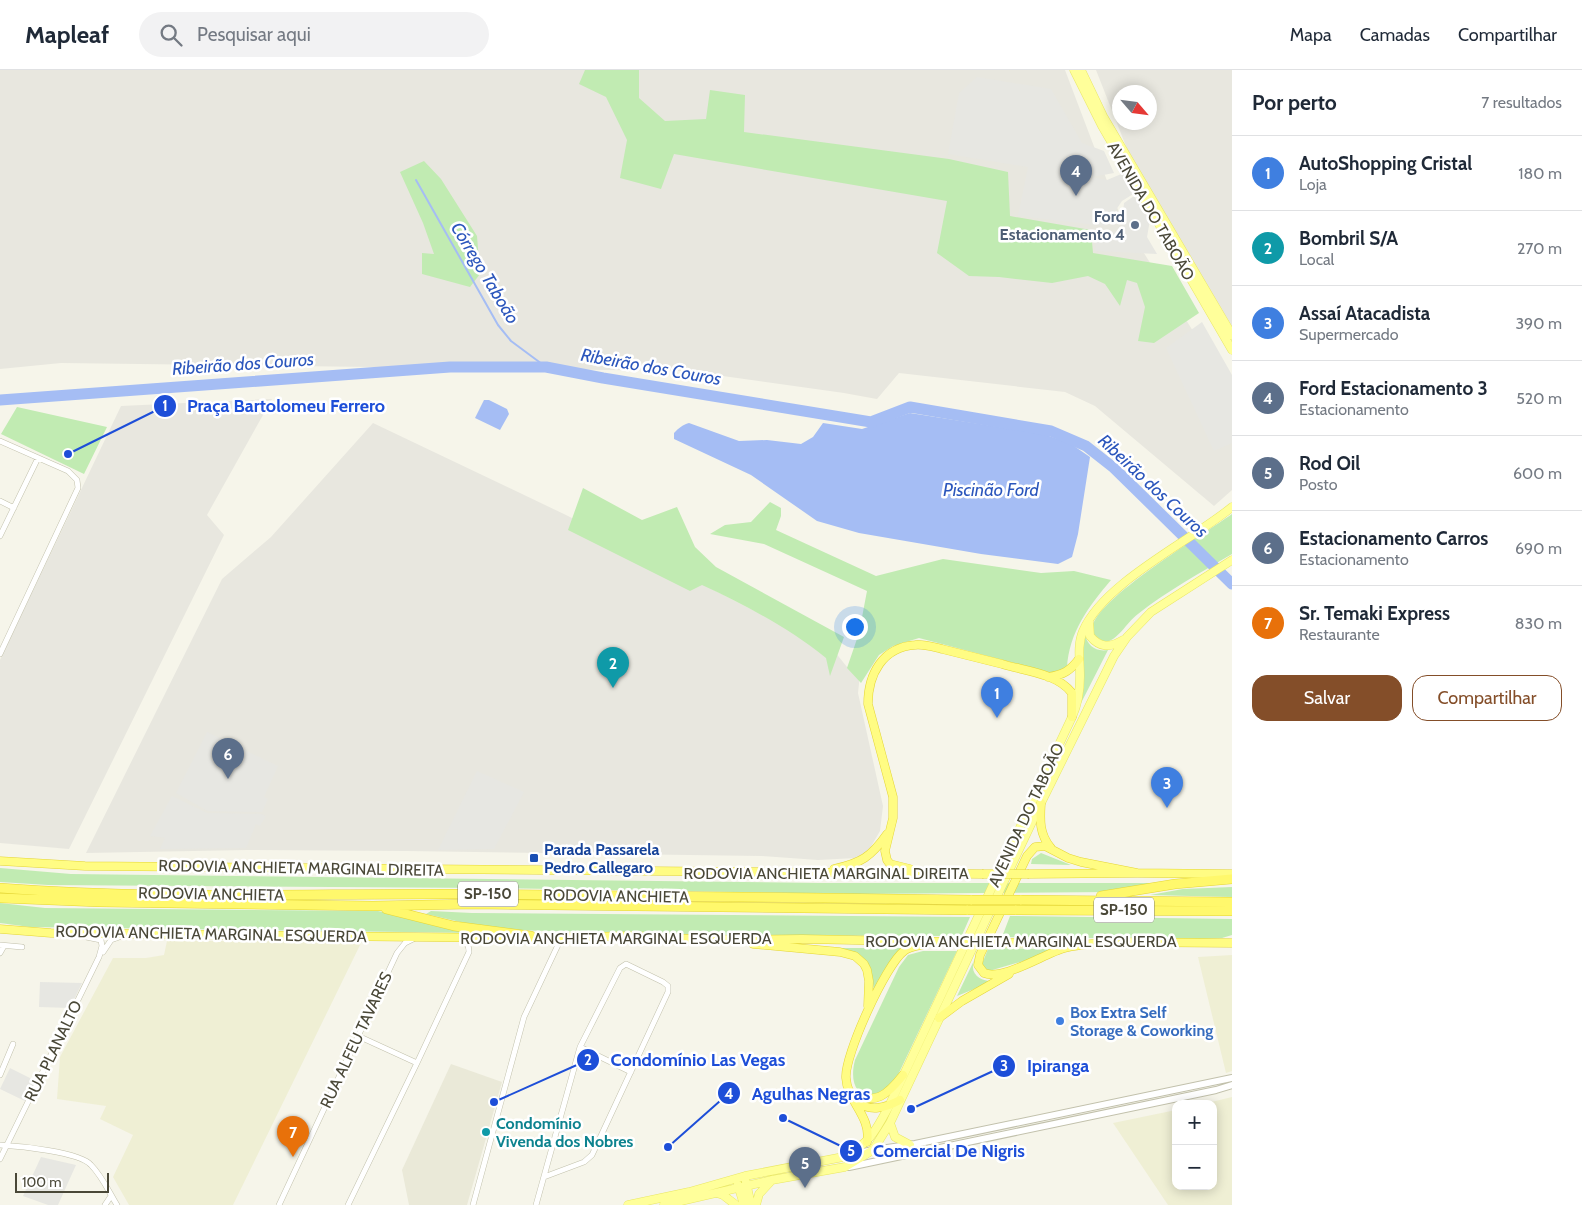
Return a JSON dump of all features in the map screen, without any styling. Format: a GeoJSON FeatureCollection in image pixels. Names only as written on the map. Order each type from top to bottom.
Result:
{"type":"FeatureCollection","features":[{"type":"Feature","properties":{"kind":"highway"},"geometry":{"type":"LineString","coordinates":[[952,874],[905,868],[890,864],[886,860],[885,851],[894,811],[892,792],[868,704],[870,679],[877,666],[894,650],[906,646],[923,645],[974,657],[1048,677],[1062,684],[1072,693],[1072,717]]}},
{"type":"Feature","properties":{"kind":"highway"},"geometry":{"type":"LineString","coordinates":[[1048,677],[1069,671],[1079,658]]}},
{"type":"Feature","properties":{"kind":"highway"},"geometry":{"type":"LineString","coordinates":[[1041,803],[1041,830],[1045,840],[1052,849]]}},
{"type":"Feature","properties":{"kind":"highway"},"geometry":{"type":"LineString","coordinates":[[821,872],[864,860],[878,847],[891,828]]}},
{"type":"Feature","properties":{"kind":"highway"},"geometry":{"type":"LineString","coordinates":[[1018,968],[989,975],[980,969],[978,959],[1033,848],[1040,846],[1052,849],[1068,858],[1081,862],[1137,872]]}},
{"type":"Feature","properties":{"kind":"highway","name":"RODOVIA ANCHIETA MARGINAL DIREITA"},"geometry":{"type":"LineString","coordinates":[[0,861],[85,866],[952,874],[1137,872],[1232,874]]}},
{"type":"Feature","properties":{"kind":"highway"},"geometry":{"type":"LineString","coordinates":[[1066,900],[1117,895],[1175,884],[1232,879]]}},
{"type":"Feature","properties":{"kind":"highway","name":"RODOVIA ANCHIETA"},"geometry":{"type":"LineString","coordinates":[[0,888],[99,893],[284,895],[473,894],[1232,902]]}},
{"type":"Feature","properties":{"kind":"highway","name":"RODOVIA ANCHIETA"},"geometry":{"type":"LineString","coordinates":[[0,898],[99,902],[373,906],[472,904],[1232,911]]}},
{"type":"Feature","properties":{"kind":"highway"},"geometry":{"type":"LineString","coordinates":[[373,906],[454,926],[531,936]]}},
{"type":"Feature","properties":{"kind":"highway","name":"RODOVIA ANCHIETA MARGINAL ESQUERDA"},"geometry":{"type":"LineString","coordinates":[[0,929],[51,933],[417,937],[636,936],[711,940],[802,939],[997,943],[1232,943]]}},
{"type":"Feature","properties":{"kind":"highway"},"geometry":{"type":"LineString","coordinates":[[711,940],[851,954],[860,960],[867,970],[869,981],[868,1011]]}},
{"type":"Feature","properties":{"kind":"highway"},"geometry":{"type":"LineString","coordinates":[[867,1142],[868,1126],[850,1092],[846,1079],[846,1066],[868,1011],[889,970],[901,954],[911,947],[937,942]]}},
{"type":"Feature","properties":{"kind":"highway"},"geometry":{"type":"LineString","coordinates":[[939,1018],[962,1001],[1018,968],[1063,949],[1112,942]]}},
{"type":"Feature","properties":{"kind":"highway"},"geometry":{"type":"LineString","coordinates":[[850,1092],[868,1098],[879,1097],[892,1089],[903,1075]]}},
{"type":"Feature","properties":{"kind":"highway"},"geometry":{"type":"LineString","coordinates":[[856,1102],[870,1108],[889,1106],[900,1100]]}},
{"type":"Feature","properties":{"kind":"main road","name":"AVENIDA DO TABOÃO"},"geometry":{"type":"LineString","coordinates":[[1074,70],[1102,126],[1232,350]]}},
{"type":"Feature","properties":{"kind":"main road","name":"AVENIDA DO TABOÃO"},"geometry":{"type":"LineString","coordinates":[[1081,70],[1103,116],[1232,335]]}},
{"type":"Feature","properties":{"kind":"main road","name":"AVENIDA DO TABOÃO"},"geometry":{"type":"LineString","coordinates":[[843,1157],[867,1142],[889,1106],[1072,717],[1078,699],[1079,648],[1082,632],[1090,617],[1109,596],[1132,576],[1202,530],[1232,507]]}},
{"type":"Feature","properties":{"kind":"main road","name":"AVENIDA DO TABOÃO"},"geometry":{"type":"LineString","coordinates":[[845,1167],[873,1150],[890,1123],[1041,803],[1103,676],[1127,637],[1152,612],[1231,561]]}},
{"type":"Feature","properties":{"kind":"main road"},"geometry":{"type":"LineString","coordinates":[[1090,617],[1088,627],[1090,636],[1100,645],[1113,646],[1127,637]]}},
{"type":"Feature","properties":{"kind":"main road"},"geometry":{"type":"LineString","coordinates":[[890,1123],[895,1137],[913,1144]]}},
{"type":"Feature","properties":{"kind":"main road"},"geometry":{"type":"LineString","coordinates":[[628,1205],[689,1192],[735,1178],[843,1157]]}},
{"type":"Feature","properties":{"kind":"main road"},"geometry":{"type":"LineString","coordinates":[[664,1205],[747,1185],[845,1167]]}},
{"type":"Feature","properties":{"kind":"main road"},"geometry":{"type":"LineString","coordinates":[[745,1176],[751,1205]]}},
{"type":"Feature","properties":{"kind":"main road"},"geometry":{"type":"LineString","coordinates":[[735,1178],[744,1205]]}},
{"type":"Feature","properties":{"kind":"main road"},"geometry":{"type":"LineString","coordinates":[[756,1205],[759,1194],[772,1180]]}},
{"type":"Feature","properties":{"kind":"main road"},"geometry":{"type":"LineString","coordinates":[[717,1193],[724,1195],[736,1205]]}},
{"type":"Feature","properties":{"kind":"street"},"geometry":{"type":"LineString","coordinates":[[0,441],[74,475],[78,488],[0,654]]}},
{"type":"Feature","properties":{"kind":"street"},"geometry":{"type":"LineString","coordinates":[[0,536],[38,458]]}},
{"type":"Feature","properties":{"kind":"street"},"geometry":{"type":"LineString","coordinates":[[0,501],[14,508]]}},
{"type":"Feature","properties":{"kind":"street"},"geometry":{"type":"LineString","coordinates":[[51,933],[97,938],[102,943],[99,956]]}},
{"type":"Feature","properties":{"kind":"street","name":"RUA PLANALTO"},"geometry":{"type":"LineString","coordinates":[[0,1159],[99,956],[114,938],[139,933]]}},
{"type":"Feature","properties":{"kind":"street"},"geometry":{"type":"LineString","coordinates":[[473,1205],[524,1017],[558,945],[551,936]]}},
{"type":"Feature","properties":{"kind":"street","name":"RUA ALFEU TAVARES"},"geometry":{"type":"LineString","coordinates":[[279,1205],[397,952],[405,943],[417,937]]}},
{"type":"Feature","properties":{"kind":"street"},"geometry":{"type":"LineString","coordinates":[[348,1205],[418,1063],[469,952],[467,943],[457,937]]}},
{"type":"Feature","properties":{"kind":"street"},"geometry":{"type":"LineString","coordinates":[[0,953],[2,945],[22,947]]}},
{"type":"Feature","properties":{"kind":"street"},"geometry":{"type":"LineString","coordinates":[[536,1205],[580,1047],[620,968],[623,964],[628,964],[667,984],[668,992],[589,1159],[544,1177]]}},
{"type":"Feature","properties":{"kind":"street"},"geometry":{"type":"LineString","coordinates":[[358,1036],[418,1063]]}},
{"type":"Feature","properties":{"kind":"street"},"geometry":{"type":"LineString","coordinates":[[0,1075],[14,1044]]}},
{"type":"Feature","properties":{"kind":"street"},"geometry":{"type":"LineString","coordinates":[[580,1047],[631,1072]]}},
{"type":"Feature","properties":{"kind":"street"},"geometry":{"type":"LineString","coordinates":[[843,1157],[1232,1078]]}},
{"type":"Feature","properties":{"kind":"street"},"geometry":{"type":"LineString","coordinates":[[845,1167],[1089,1117],[1232,1085]]}},
{"type":"Feature","properties":{"kind":"street"},"geometry":{"type":"LineString","coordinates":[[913,1144],[918,1152]]}},
{"type":"Feature","properties":{"kind":"street"},"geometry":{"type":"LineString","coordinates":[[0,1145],[67,1154],[81,1158],[91,1164],[117,1205]]}},
{"type":"Feature","properties":{"kind":"street"},"geometry":{"type":"LineString","coordinates":[[105,1205],[111,1196]]}},
{"type":"Feature","properties":{"kind":"shaded area"},"geometry":{"type":"Polygon","coordinates":[[[0,70],[1065,70],[1120,215],[1232,393],[1232,490],[1214,506],[1095,406],[1065,392],[899,373],[877,399],[687,371],[61,363],[0,369],[0,70]]]}},
{"type":"Feature","properties":{"kind":"shaded area"},"geometry":{"type":"Polygon","coordinates":[[[1096,70],[1232,70],[1232,328],[1131,159],[1120,130],[1157,130],[1157,85],[1112,85],[1112,111],[1096,70]]]}},
{"type":"Feature","properties":{"kind":"shaded area"},"geometry":{"type":"Polygon","coordinates":[[[977,77],[1051,89],[1082,143],[1104,151],[1114,173],[1092,177],[1107,180],[1126,172],[1138,191],[1122,201],[1105,226],[1018,216],[1028,167],[948,154],[959,93],[977,77]]]}},
{"type":"Feature","properties":{"kind":"shaded area","name":"Ford Estacionamento 4"},"geometry":{"type":"Polygon","coordinates":[[[1134,196],[1150,220],[1147,237],[1157,254],[1095,251],[1097,230],[1121,232],[1124,203],[1134,196]]]}},
{"type":"Feature","properties":{"kind":"shaded area"},"geometry":{"type":"Polygon","coordinates":[[[1202,322],[1232,375],[1232,443],[1214,451],[1166,348],[1202,322]]]}},
{"type":"Feature","properties":{"kind":"shaded area"},"geometry":{"type":"Polygon","coordinates":[[[272,399],[207,515],[224,535],[69,849],[0,843],[0,660],[121,406],[272,399]]]}},
{"type":"Feature","properties":{"kind":"shaded area"},"geometry":{"type":"Polygon","coordinates":[[[373,423],[566,515],[835,652],[847,667],[860,674],[858,693],[883,806],[880,831],[869,850],[856,858],[818,860],[762,856],[406,851],[247,850],[86,853],[222,579],[271,537],[373,423]]]}},
{"type":"Feature","properties":{"kind":"shaded area"},"geometry":{"type":"Polygon","coordinates":[[[207,732],[278,766],[264,797],[268,799],[262,812],[208,811],[176,793],[207,732]]]}},
{"type":"Feature","properties":{"kind":"shaded area"},"geometry":{"type":"Polygon","coordinates":[[[477,771],[524,792],[494,849],[438,850],[477,771]]]}},
{"type":"Feature","properties":{"kind":"shaded area"},"geometry":{"type":"Polygon","coordinates":[[[172,796],[207,813],[261,814],[266,816],[260,826],[256,824],[246,848],[160,849],[165,838],[150,836],[172,796]]]}},
{"type":"Feature","properties":{"kind":"shaded area"},"geometry":{"type":"Polygon","coordinates":[[[167,941],[362,941],[233,1205],[129,1205],[113,1177],[133,1135],[100,1119],[106,1106],[57,1099],[60,1057],[113,958],[146,958],[164,955],[167,941]]]}},
{"type":"Feature","properties":{"kind":"shaded area"},"geometry":{"type":"Polygon","coordinates":[[[1232,955],[1232,1071],[1226,1073],[1198,957],[1232,955]]]}},
{"type":"Feature","properties":{"kind":"shaded area"},"geometry":{"type":"Polygon","coordinates":[[[40,982],[82,983],[70,1008],[39,1007],[40,982]]]}},
{"type":"Feature","properties":{"kind":"shaded area"},"geometry":{"type":"Polygon","coordinates":[[[451,1064],[502,1082],[467,1205],[409,1205],[402,1170],[451,1064]]]}},
{"type":"Feature","properties":{"kind":"shaded area"},"geometry":{"type":"Polygon","coordinates":[[[10,1068],[36,1081],[25,1101],[0,1089],[10,1068]]]}},
{"type":"Feature","properties":{"kind":"shaded area"},"geometry":{"type":"Polygon","coordinates":[[[1232,1097],[1232,1205],[1168,1205],[1113,1123],[1172,1111],[1172,1190],[1217,1190],[1217,1101],[1232,1097]]]}},
{"type":"Feature","properties":{"kind":"shaded area"},"geometry":{"type":"Polygon","coordinates":[[[41,1157],[76,1165],[58,1205],[48,1205],[23,1196],[41,1157]]]}},
{"type":"Feature","properties":{"kind":"green space"},"geometry":{"type":"Polygon","coordinates":[[[585,70],[639,70],[639,98],[665,121],[706,119],[710,90],[745,95],[744,132],[949,159],[1008,172],[1010,216],[1091,230],[1093,253],[1172,266],[1199,313],[1154,343],[1138,341],[1145,307],[1137,283],[1127,280],[1120,306],[1105,284],[1088,276],[1052,283],[999,277],[969,276],[937,253],[947,201],[674,154],[661,189],[620,178],[627,140],[606,97],[579,84],[585,70]]]}},
{"type":"Feature","properties":{"kind":"green space"},"geometry":{"type":"Polygon","coordinates":[[[424,161],[441,179],[477,236],[480,274],[470,287],[422,274],[422,253],[434,254],[423,223],[400,172],[424,161]]]}},
{"type":"Feature","properties":{"kind":"green space"},"geometry":{"type":"Polygon","coordinates":[[[17,407],[107,427],[84,474],[1,434],[17,407]]]}},
{"type":"Feature","properties":{"kind":"green space"},"geometry":{"type":"Polygon","coordinates":[[[583,488],[642,520],[677,507],[695,547],[716,567],[844,637],[830,676],[826,658],[766,618],[702,585],[690,591],[568,530],[583,488]]]}},
{"type":"Feature","properties":{"kind":"green space"},"geometry":{"type":"Polygon","coordinates":[[[770,502],[781,508],[781,516],[776,530],[876,576],[943,559],[1041,573],[1074,571],[1111,580],[1088,610],[1076,631],[1067,668],[1062,672],[1052,673],[919,638],[893,646],[879,655],[861,683],[847,668],[859,633],[867,591],[764,544],[710,534],[725,525],[751,522],[770,502]]]}},
{"type":"Feature","properties":{"kind":"green space"},"geometry":{"type":"Polygon","coordinates":[[[1232,514],[1232,554],[1160,598],[1134,618],[1108,642],[1103,643],[1092,634],[1097,617],[1111,601],[1153,568],[1232,514]]]}},
{"type":"Feature","properties":{"kind":"green space"},"geometry":{"type":"Polygon","coordinates":[[[1084,633],[1093,647],[1099,650],[1108,650],[1080,705],[1081,654],[1084,633]]]}},
{"type":"Feature","properties":{"kind":"green space"},"geometry":{"type":"Polygon","coordinates":[[[1041,853],[1071,865],[1031,864],[1032,859],[1041,853]]]}},
{"type":"Feature","properties":{"kind":"green space"},"geometry":{"type":"Polygon","coordinates":[[[0,868],[71,874],[819,883],[1153,883],[1112,892],[854,894],[490,888],[48,885],[0,882],[0,868]]]}},
{"type":"Feature","properties":{"kind":"green space"},"geometry":{"type":"Polygon","coordinates":[[[1232,887],[1232,897],[1150,895],[1183,889],[1232,887]]]}},
{"type":"Feature","properties":{"kind":"green space"},"geometry":{"type":"Polygon","coordinates":[[[0,903],[45,908],[378,911],[479,933],[30,927],[0,923],[0,903]]]}},
{"type":"Feature","properties":{"kind":"green space"},"geometry":{"type":"Polygon","coordinates":[[[431,911],[472,913],[970,917],[962,935],[949,936],[690,935],[515,930],[469,924],[426,914],[431,911]]]}},
{"type":"Feature","properties":{"kind":"green space"},"geometry":{"type":"Polygon","coordinates":[[[1010,916],[1232,919],[1232,935],[1222,938],[1201,939],[1002,937],[1010,916]]]}},
{"type":"Feature","properties":{"kind":"green space"},"geometry":{"type":"Polygon","coordinates":[[[834,948],[905,948],[874,992],[871,971],[864,960],[852,953],[834,948]]]}},
{"type":"Feature","properties":{"kind":"green space"},"geometry":{"type":"Polygon","coordinates":[[[980,948],[973,964],[973,970],[983,980],[994,981],[957,996],[980,948]]]}},
{"type":"Feature","properties":{"kind":"green space"},"geometry":{"type":"Polygon","coordinates":[[[988,949],[1056,949],[1037,957],[989,971],[982,964],[988,949]]]}},
{"type":"Feature","properties":{"kind":"green space"},"geometry":{"type":"Polygon","coordinates":[[[923,951],[957,951],[897,1077],[880,1092],[872,1095],[864,1094],[858,1090],[854,1083],[855,1060],[899,967],[908,955],[923,951]]]}},
{"type":"Feature","properties":{"kind":"water"},"geometry":{"type":"Polygon","coordinates":[[[484,400],[489,400],[507,409],[509,414],[500,430],[475,418],[484,400]]]}},
{"type":"Feature","properties":{"kind":"water","name":"Piscinão Ford"},"geometry":{"type":"Polygon","coordinates":[[[910,413],[1044,434],[1071,444],[1090,457],[1078,534],[1072,557],[1058,564],[981,554],[859,533],[817,521],[751,475],[674,439],[674,433],[689,423],[739,441],[767,440],[801,444],[813,437],[823,423],[862,429],[910,413]]]}},
{"type":"Feature","properties":{"kind":"waterway","name":"Córrego Taboão"},"geometry":{"type":"LineString","coordinates":[[416,180],[498,325],[511,341],[546,367]]}},
{"type":"Feature","properties":{"kind":"waterway","name":"Ribeirão dos Couros"},"geometry":{"type":"LineString","coordinates":[[0,400],[450,367],[546,367],[871,422],[910,407],[1051,431],[1086,446],[1114,468],[1232,584]]}},
{"type":"Feature","properties":{"kind":"place","name":"Ford Estacionamento 3"},"geometry":{"type":"Point","coordinates":[1076,196]}},
{"type":"Feature","properties":{"kind":"place","name":"Ford Estacionamento 4"},"geometry":{"type":"Point","coordinates":[1135,225]}},
{"type":"Feature","properties":{"kind":"place","name":"Praça Bartolomeu Ferrero"},"geometry":{"type":"Point","coordinates":[68,454]}},
{"type":"Feature","properties":{"kind":"place","name":"Bombril S/A"},"geometry":{"type":"Point","coordinates":[613,688]}},
{"type":"Feature","properties":{"kind":"place","name":"AutoShopping Cristal"},"geometry":{"type":"Point","coordinates":[997,718]}},
{"type":"Feature","properties":{"kind":"place","name":"Estacionamento Carros"},"geometry":{"type":"Point","coordinates":[228,779]}},
{"type":"Feature","properties":{"kind":"place","name":"Assaí Atacadista"},"geometry":{"type":"Point","coordinates":[1167,808]}},
{"type":"Feature","properties":{"kind":"place","name":"Parada Passarela Pedro Callegaro"},"geometry":{"type":"Point","coordinates":[534,858]}},
{"type":"Feature","properties":{"kind":"place","name":"Box Extra Self Storage & Coworking"},"geometry":{"type":"Point","coordinates":[1060,1021]}},
{"type":"Feature","properties":{"kind":"place","name":"Condomínio Las Vegas"},"geometry":{"type":"Point","coordinates":[494,1102]}},
{"type":"Feature","properties":{"kind":"place","name":"Ipiranga"},"geometry":{"type":"Point","coordinates":[911,1109]}},
{"type":"Feature","properties":{"kind":"place","name":"Comercial De Nigris"},"geometry":{"type":"Point","coordinates":[783,1118]}},
{"type":"Feature","properties":{"kind":"place","name":"Condomínio Vivenda dos Nobres"},"geometry":{"type":"Point","coordinates":[486,1132]}},
{"type":"Feature","properties":{"kind":"place","name":"Agulhas Negras"},"geometry":{"type":"Point","coordinates":[668,1147]}},
{"type":"Feature","properties":{"kind":"place","name":"Sr. Temaki Express"},"geometry":{"type":"Point","coordinates":[293,1157]}},
{"type":"Feature","properties":{"kind":"place","name":"Rod Oil"},"geometry":{"type":"Point","coordinates":[805,1188]}}]}
